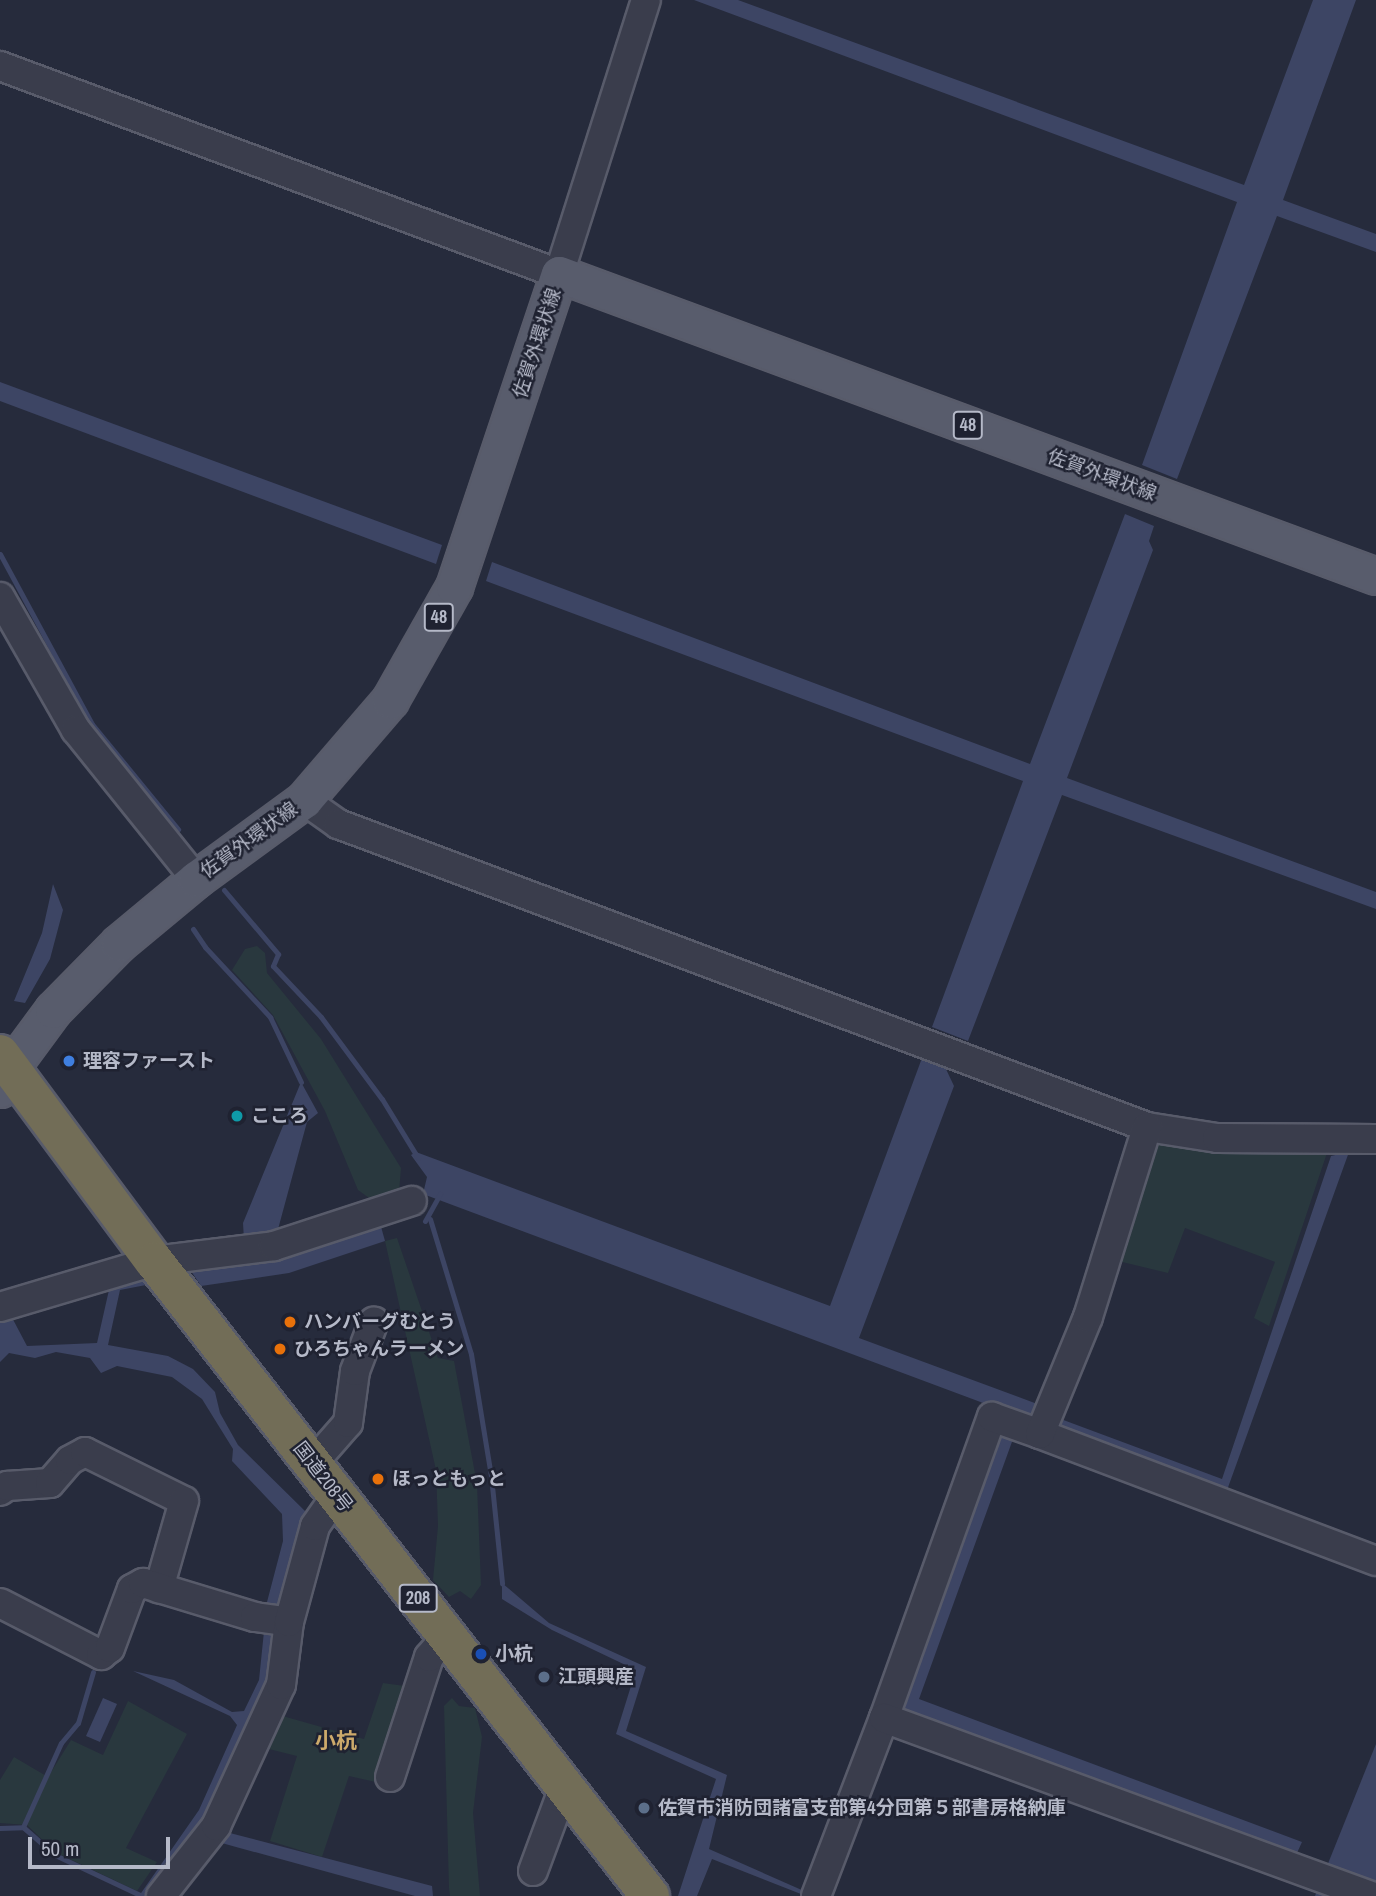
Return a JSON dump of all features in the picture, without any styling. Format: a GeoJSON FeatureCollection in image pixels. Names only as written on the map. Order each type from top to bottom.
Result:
{"type":"FeatureCollection","features":[{"type":"Feature","properties":{"kind":"highway","name":"国道208号"},"geometry":{"type":"LineString","coordinates":[[4,1070],[650,1896]]}},
{"type":"Feature","properties":{"kind":"main road","name":"佐賀外環状線"},"geometry":{"type":"LineString","coordinates":[[4,1070],[53,1010],[92,971],[195,879],[304,800],[390,700],[454,587],[559,274],[1376,576]]}},
{"type":"Feature","properties":{"kind":"street"},"geometry":{"type":"LineString","coordinates":[[0,66],[559,274],[646,0]]}},
{"type":"Feature","properties":{"kind":"street"},"geometry":{"type":"LineString","coordinates":[[0,597],[76,730],[195,879]]}},
{"type":"Feature","properties":{"kind":"street"},"geometry":{"type":"LineString","coordinates":[[304,800],[338,824],[1147,1128],[1217,1138],[1376,1139]]}},
{"type":"Feature","properties":{"kind":"street"},"geometry":{"type":"LineString","coordinates":[[1040,1434],[1088,1317],[1147,1128]]}},
{"type":"Feature","properties":{"kind":"street"},"geometry":{"type":"LineString","coordinates":[[0,1307],[154,1261],[274,1246],[412,1201]]}},
{"type":"Feature","properties":{"kind":"street"},"geometry":{"type":"LineString","coordinates":[[313,1463],[348,1423],[355,1371],[374,1321]]}},
{"type":"Feature","properties":{"kind":"street"},"geometry":{"type":"LineString","coordinates":[[816,1896],[884,1718],[992,1417],[1376,1561]]}},
{"type":"Feature","properties":{"kind":"street"},"geometry":{"type":"LineString","coordinates":[[0,1491],[7,1486],[50,1483],[70,1460],[85,1452],[184,1501],[159,1588]]}},
{"type":"Feature","properties":{"kind":"street"},"geometry":{"type":"LineString","coordinates":[[161,1896],[216,1826],[281,1685],[289,1622],[315,1526],[337,1494]]}},
{"type":"Feature","properties":{"kind":"street"},"geometry":{"type":"LineString","coordinates":[[0,1603],[101,1655],[110,1648],[132,1589],[143,1583],[255,1617],[289,1622]]}},
{"type":"Feature","properties":{"kind":"street"},"geometry":{"type":"LineString","coordinates":[[390,1777],[429,1657],[448,1635]]}},
{"type":"Feature","properties":{"kind":"street"},"geometry":{"type":"LineString","coordinates":[[884,1718],[1371,1896]]}},
{"type":"Feature","properties":{"kind":"street"},"geometry":{"type":"LineString","coordinates":[[533,1871],[560,1798],[568,1790]]}},
{"type":"Feature","properties":{"kind":"shaded area"},"geometry":{"type":"Polygon","coordinates":[[[257,946],[265,953],[267,973],[321,1039],[401,1168],[399,1192],[376,1203],[358,1190],[325,1111],[273,1015],[232,970],[245,949],[257,946]]]}},
{"type":"Feature","properties":{"kind":"shaded area"},"geometry":{"type":"Polygon","coordinates":[[[1150,1138],[1328,1150],[1269,1326],[1254,1318],[1275,1262],[1185,1228],[1168,1273],[1114,1260],[1150,1138]]]}},
{"type":"Feature","properties":{"kind":"shaded area"},"geometry":{"type":"Polygon","coordinates":[[[397,1238],[438,1358],[454,1361],[477,1484],[481,1585],[471,1599],[460,1591],[449,1597],[433,1580],[438,1526],[436,1470],[385,1241],[397,1238]]]}},
{"type":"Feature","properties":{"kind":"shaded area"},"geometry":{"type":"Polygon","coordinates":[[[383,1683],[412,1687],[380,1783],[349,1776],[322,1857],[270,1841],[297,1756],[265,1748],[279,1715],[364,1739],[383,1683]]]}},
{"type":"Feature","properties":{"kind":"shaded area"},"geometry":{"type":"Polygon","coordinates":[[[452,1698],[459,1706],[475,1708],[482,1737],[473,1813],[480,1896],[450,1896],[444,1706],[452,1698]]]}},
{"type":"Feature","properties":{"kind":"shaded area"},"geometry":{"type":"Polygon","coordinates":[[[128,1701],[187,1734],[126,1848],[157,1862],[137,1891],[55,1852],[27,1825],[0,1823],[0,1780],[14,1757],[48,1777],[71,1740],[103,1755],[128,1701]]]}},
{"type":"Feature","properties":{"kind":"water"},"geometry":{"type":"Polygon","coordinates":[[[694,0],[738,0],[1244,185],[1313,0],[1356,0],[1283,200],[1376,234],[1376,252],[1277,216],[1177,479],[1142,465],[1237,202],[694,0]]]}},
{"type":"Feature","properties":{"kind":"water"},"geometry":{"type":"Polygon","coordinates":[[[0,382],[442,545],[436,564],[0,401],[0,382]]]}},
{"type":"Feature","properties":{"kind":"water"},"geometry":{"type":"Polygon","coordinates":[[[1125,514],[1154,526],[1149,541],[1153,550],[1067,778],[1376,892],[1376,909],[1062,795],[968,1041],[932,1027],[1023,781],[486,581],[492,562],[1030,764],[1125,514]]]}},
{"type":"Feature","properties":{"kind":"water"},"geometry":{"type":"Polygon","coordinates":[[[53,884],[63,910],[50,959],[25,1003],[14,1001],[42,933],[53,884]]]}},
{"type":"Feature","properties":{"kind":"water"},"geometry":{"type":"Polygon","coordinates":[[[922,1058],[945,1067],[954,1086],[859,1338],[1040,1405],[1034,1422],[423,1194],[427,1177],[411,1155],[416,1152],[830,1306],[922,1058]]]}},
{"type":"Feature","properties":{"kind":"water"},"geometry":{"type":"Polygon","coordinates":[[[301,1082],[318,1113],[307,1122],[277,1233],[244,1240],[243,1223],[301,1082]]]}},
{"type":"Feature","properties":{"kind":"water"},"geometry":{"type":"Polygon","coordinates":[[[1349,1152],[1226,1493],[1055,1431],[1058,1418],[1222,1479],[1331,1156],[1349,1152]]]}},
{"type":"Feature","properties":{"kind":"water"},"geometry":{"type":"Polygon","coordinates":[[[380,1223],[385,1241],[289,1273],[201,1286],[187,1265],[380,1223]]]}},
{"type":"Feature","properties":{"kind":"water"},"geometry":{"type":"Polygon","coordinates":[[[147,1273],[157,1288],[146,1285],[120,1290],[108,1345],[168,1356],[193,1369],[215,1392],[220,1413],[238,1445],[307,1513],[276,1667],[203,1824],[147,1896],[139,1896],[199,1810],[237,1725],[230,1716],[133,1671],[174,1680],[232,1712],[244,1711],[259,1680],[267,1602],[283,1541],[282,1514],[232,1461],[233,1449],[202,1399],[172,1377],[117,1366],[101,1373],[90,1358],[56,1352],[35,1358],[9,1353],[0,1362],[0,1312],[8,1310],[27,1346],[97,1343],[111,1281],[147,1273]]]}},
{"type":"Feature","properties":{"kind":"water"},"geometry":{"type":"Polygon","coordinates":[[[1000,1434],[1013,1439],[919,1699],[1302,1842],[1297,1853],[900,1707],[1000,1434]]]}},
{"type":"Feature","properties":{"kind":"water"},"geometry":{"type":"Polygon","coordinates":[[[502,1583],[549,1623],[646,1667],[626,1731],[727,1775],[709,1849],[804,1891],[806,1896],[712,1859],[697,1896],[678,1896],[716,1779],[616,1734],[636,1670],[552,1630],[502,1599],[502,1583]]]}},
{"type":"Feature","properties":{"kind":"water"},"geometry":{"type":"Polygon","coordinates":[[[103,1698],[117,1704],[100,1742],[86,1736],[103,1698]]]}},
{"type":"Feature","properties":{"kind":"water"},"geometry":{"type":"Polygon","coordinates":[[[1376,1744],[1376,1888],[1372,1896],[1315,1896],[1376,1744]]]}},
{"type":"Feature","properties":{"kind":"water"},"geometry":{"type":"Polygon","coordinates":[[[226,1832],[432,1886],[433,1896],[415,1896],[218,1842],[226,1832]]]}},
{"type":"Feature","properties":{"kind":"waterway"},"geometry":{"type":"LineString","coordinates":[[0,554],[92,724],[178,829]]}},
{"type":"Feature","properties":{"kind":"waterway"},"geometry":{"type":"LineString","coordinates":[[224,890],[278,954],[273,966],[321,1017],[382,1099],[418,1158]]}},
{"type":"Feature","properties":{"kind":"waterway"},"geometry":{"type":"LineString","coordinates":[[193,929],[205,947],[270,1017],[301,1082]]}},
{"type":"Feature","properties":{"kind":"waterway"},"geometry":{"type":"LineString","coordinates":[[425,1221],[440,1194]]}},
{"type":"Feature","properties":{"kind":"waterway"},"geometry":{"type":"LineString","coordinates":[[430,1219],[471,1354],[491,1476],[502,1583]]}},
{"type":"Feature","properties":{"kind":"waterway"},"geometry":{"type":"LineString","coordinates":[[23,1827],[61,1743],[78,1723],[93,1672]]}},
{"type":"Feature","properties":{"kind":"waterway"},"geometry":{"type":"LineString","coordinates":[[0,1828],[23,1827],[55,1855],[140,1895]]}},
{"type":"Feature","properties":{"kind":"place","name":"理容ファースト"},"geometry":{"type":"Point","coordinates":[69,1061]}},
{"type":"Feature","properties":{"kind":"place","name":"こころ"},"geometry":{"type":"Point","coordinates":[237,1116]}},
{"type":"Feature","properties":{"kind":"place","name":"ハンバーグむとう"},"geometry":{"type":"Point","coordinates":[290,1322]}},
{"type":"Feature","properties":{"kind":"place","name":"ひろちゃんラーメン"},"geometry":{"type":"Point","coordinates":[280,1349]}},
{"type":"Feature","properties":{"kind":"place","name":"ほっともっと"},"geometry":{"type":"Point","coordinates":[378,1479]}},
{"type":"Feature","properties":{"kind":"place","name":"小杭"},"geometry":{"type":"Point","coordinates":[481,1654]}},
{"type":"Feature","properties":{"kind":"place","name":"江頭興産"},"geometry":{"type":"Point","coordinates":[544,1677]}},
{"type":"Feature","properties":{"kind":"place","name":"佐賀市消防団諸富支部第4分団第５部書房格納庫"},"geometry":{"type":"Point","coordinates":[644,1808]}},
{"type":"Feature","properties":{"kind":"district","name":"小杭"},"geometry":{"type":"Point","coordinates":[336,1741]}}]}
